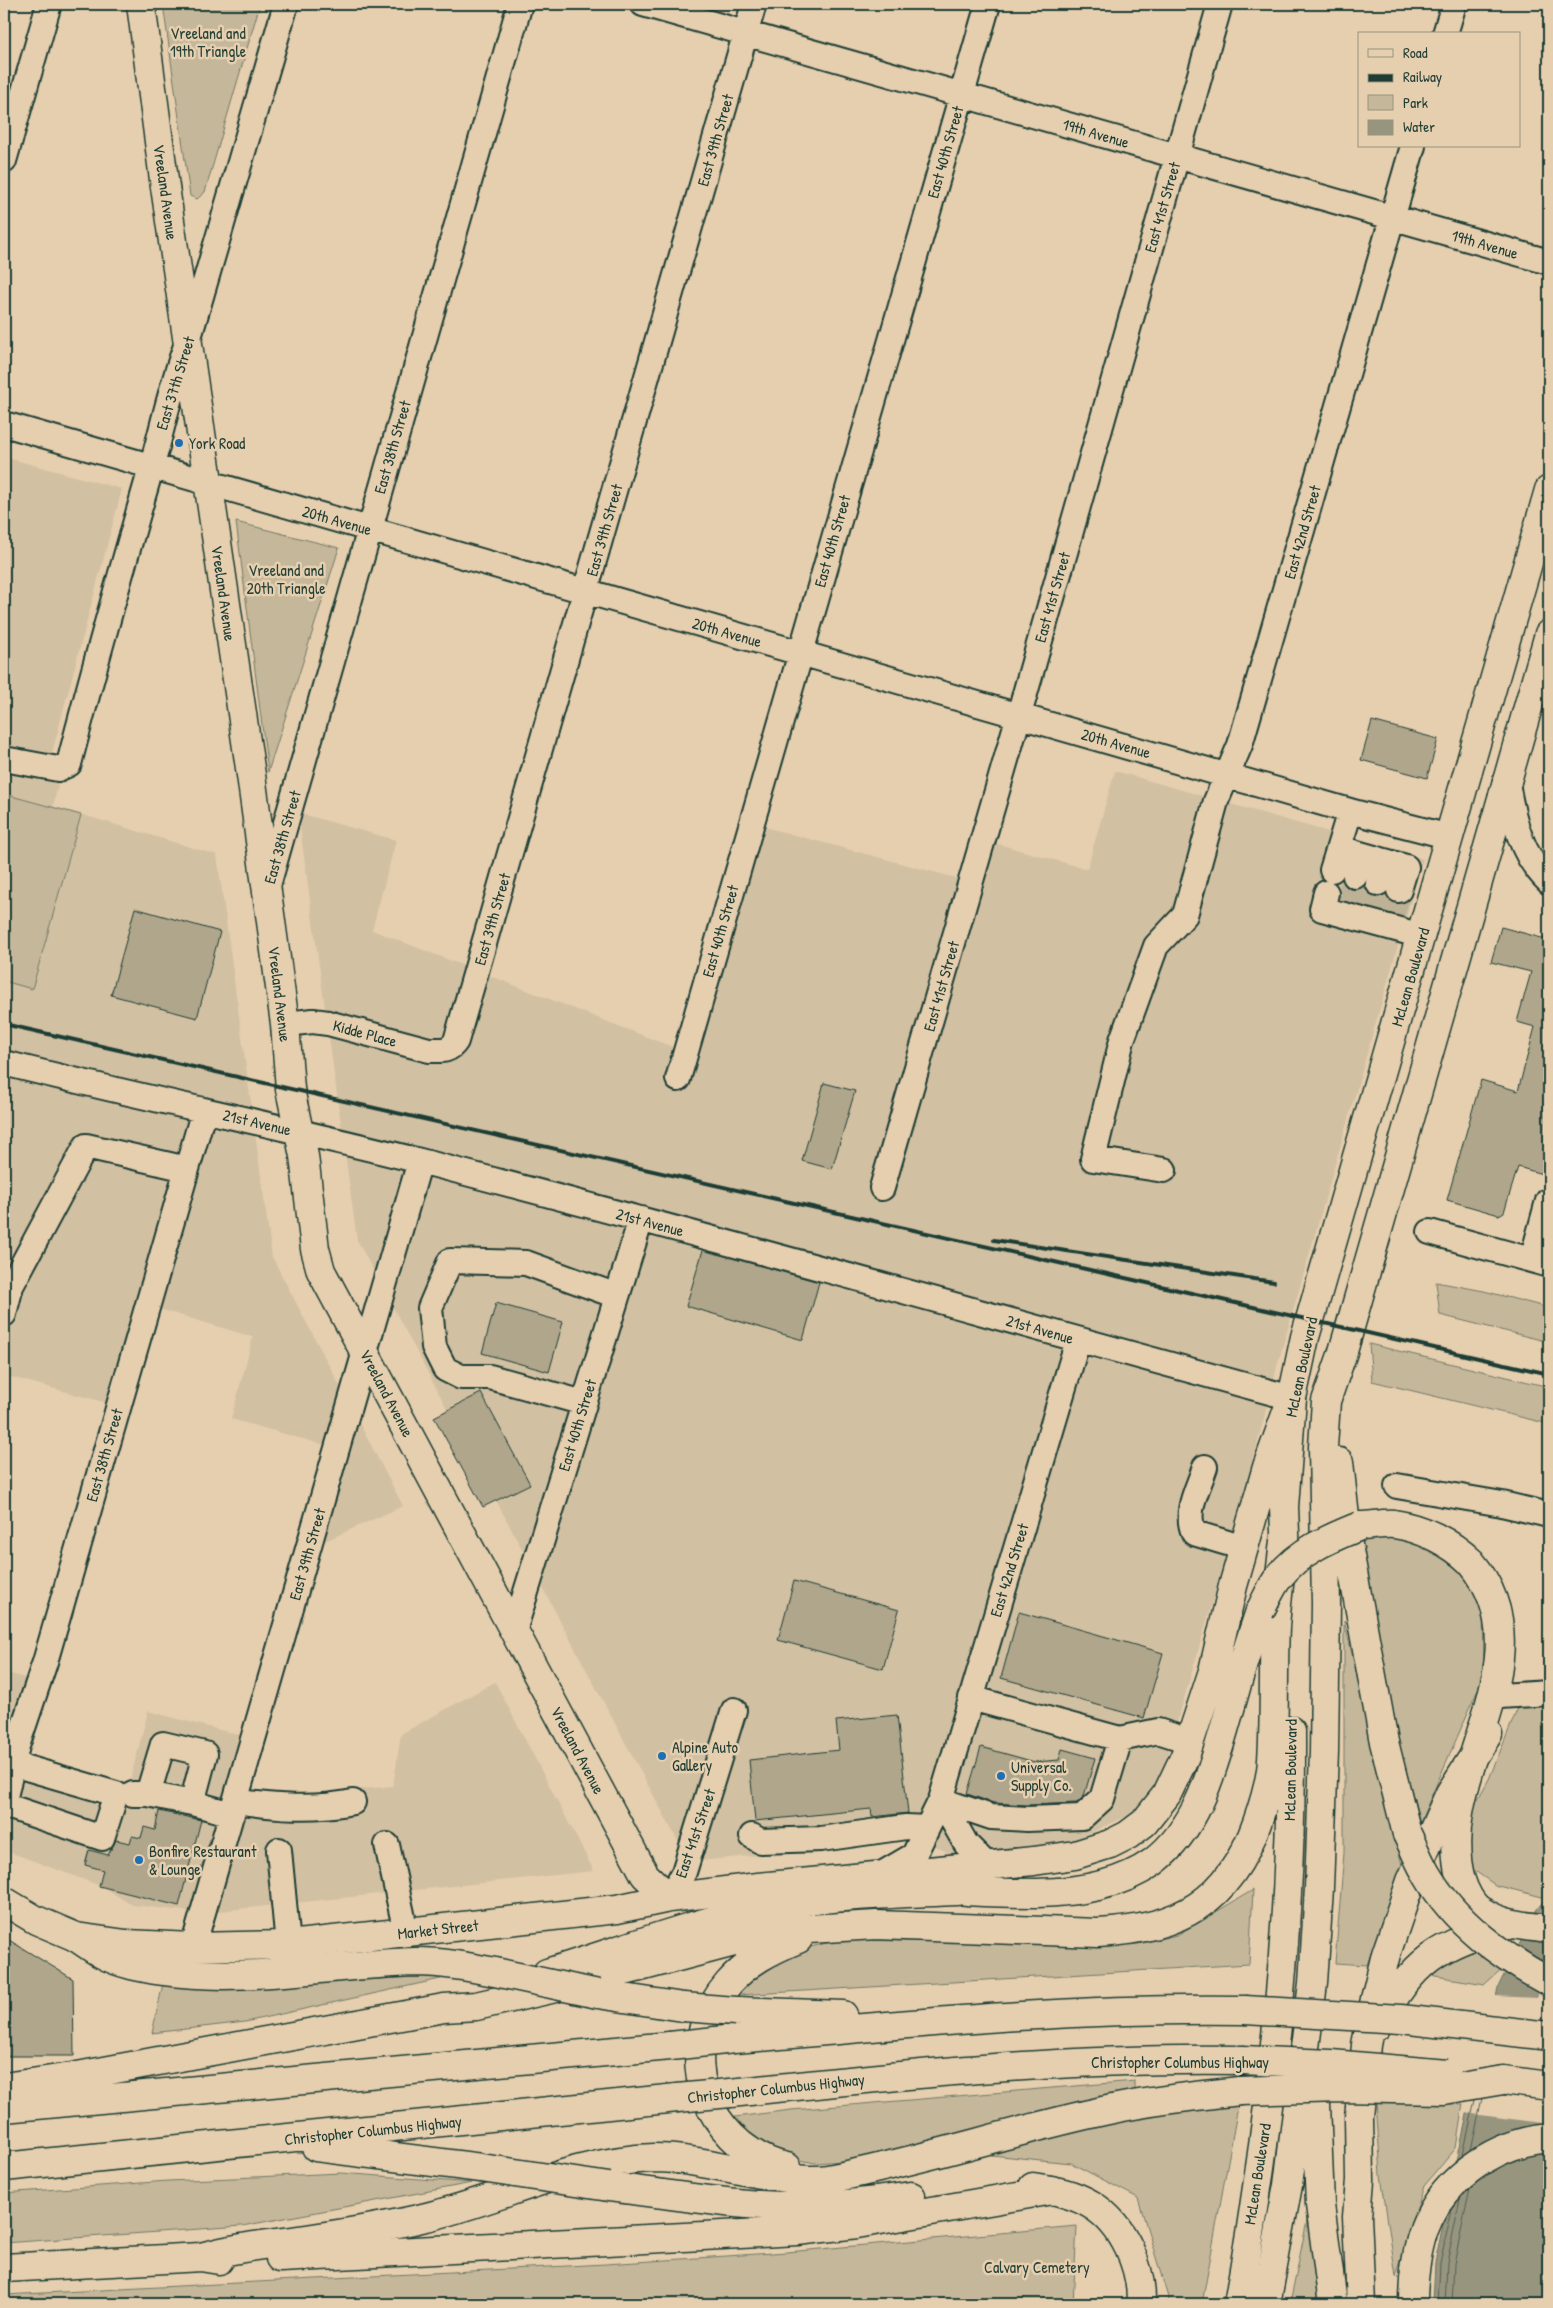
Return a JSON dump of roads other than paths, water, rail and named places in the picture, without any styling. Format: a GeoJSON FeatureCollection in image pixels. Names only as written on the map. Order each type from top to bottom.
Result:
{"type":"FeatureCollection","features":[{"type":"Feature","properties":{"kind":"main road","name":"Vreeland Avenue"},"geometry":{"type":"LineString","coordinates":[[141,4],[267,891],[285,1024],[290,1089],[304,1156],[315,1249],[321,1271],[645,1875],[669,1898]]}},
{"type":"Feature","properties":{"kind":"main road","name":"McLean Boulevard"},"geometry":{"type":"LineString","coordinates":[[1238,2304],[1272,2071],[1285,1919],[1291,1716],[1290,1608],[1284,1541],[1287,1455],[1292,1398],[1305,1337],[1549,490]]}},
{"type":"Feature","properties":{"kind":"main road","name":"McLean Boulevard"},"geometry":{"type":"LineString","coordinates":[[1266,2304],[1288,2185],[1313,1983],[1320,1868],[1324,1752],[1326,1604],[1323,1446],[1326,1402],[1342,1356],[1549,634]]}},
{"type":"Feature","properties":{"kind":"main road"},"geometry":{"type":"LineString","coordinates":[[1342,1356],[1336,1422],[1348,1545],[1384,1742],[1407,1834],[1427,1875],[1452,1910],[1483,1939],[1519,1966],[1549,1982]]}},
{"type":"Feature","properties":{"kind":"main road","name":"Market Street"},"geometry":{"type":"LineString","coordinates":[[4,1901],[36,1920],[76,1937],[126,1944],[193,1947],[288,1945],[617,1908],[669,1898],[758,1887],[987,1865],[1075,1855],[1093,1851],[1128,1835],[1144,1823],[1168,1794],[1177,1777],[1213,1671],[1244,1548],[1267,1467],[1292,1398]]}},
{"type":"Feature","properties":{"kind":"main road"},"geometry":{"type":"LineString","coordinates":[[444,2008],[471,1996],[736,1915],[817,1899],[956,1891],[1058,1892],[1090,1888],[1124,1877],[1152,1862],[1165,1851],[1178,1837],[1197,1807],[1212,1771],[1248,1644],[1260,1611],[1279,1577],[1302,1554],[1329,1538],[1360,1526],[1394,1524],[1431,1534],[1460,1551],[1482,1574],[1499,1602],[1506,1635],[1506,1664],[1500,1696],[1461,1809],[1455,1839],[1457,1866],[1464,1890],[1479,1910],[1509,1925]]}},
{"type":"Feature","properties":{"kind":"main road"},"geometry":{"type":"LineString","coordinates":[[4,2087],[72,2077],[444,2008],[476,2006],[582,1982],[742,1940],[792,1930],[876,1925],[1098,1933],[1132,1931],[1166,1922],[1196,1907],[1222,1885],[1239,1864],[1252,1839],[1264,1803],[1272,1762],[1275,1626],[1284,1541]]}},
{"type":"Feature","properties":{"kind":"main road"},"geometry":{"type":"LineString","coordinates":[[1361,2304],[1357,2217],[1360,2180],[1359,2117],[1366,2045],[1386,1954],[1411,1881],[1450,1792],[1488,1734]]}},
{"type":"Feature","properties":{"kind":"main road"},"geometry":{"type":"LineString","coordinates":[[879,1876],[956,1891]]}},
{"type":"Feature","properties":{"kind":"main road"},"geometry":{"type":"LineString","coordinates":[[1366,2045],[1403,1984],[1423,1962],[1452,1944],[1474,1934],[1509,1925],[1549,1929]]}},
{"type":"Feature","properties":{"kind":"main road"},"geometry":{"type":"LineString","coordinates":[[842,1927],[801,1938],[776,1948],[748,1964],[727,1985],[712,2009],[703,2029],[699,2055],[701,2080],[707,2101],[718,2122],[751,2153],[783,2166],[845,2175]]}},
{"type":"Feature","properties":{"kind":"main road"},"geometry":{"type":"LineString","coordinates":[[76,1937],[102,1954],[115,1959],[144,1968],[181,1974],[230,1976],[418,1962],[456,1965],[598,1994],[683,2008],[970,2018]]}},
{"type":"Feature","properties":{"kind":"main road"},"geometry":{"type":"LineString","coordinates":[[1313,1983],[1320,2205],[1333,2304]]}},
{"type":"Feature","properties":{"kind":"main road"},"geometry":{"type":"LineString","coordinates":[[4,2108],[970,2018],[1138,2010],[1245,2010],[1401,2019],[1549,2036]]}},
{"type":"Feature","properties":{"kind":"main road","name":"Christopher Columbus Highway"},"geometry":{"type":"LineString","coordinates":[[4,2167],[932,2073],[1127,2060],[1242,2060],[1331,2064],[1549,2086]]}},
{"type":"Feature","properties":{"kind":"main road"},"geometry":{"type":"LineString","coordinates":[[201,2257],[227,2250],[349,2232],[424,2218],[458,2209],[583,2168],[620,2161],[656,2158],[695,2162],[799,2180],[826,2180],[885,2168],[1101,2112],[1170,2099],[1240,2091],[1341,2088],[1444,2090],[1503,2080]]}},
{"type":"Feature","properties":{"kind":"main road"},"geometry":{"type":"LineString","coordinates":[[1413,2294],[1422,2238],[1433,2213],[1448,2190],[1460,2177],[1489,2156],[1522,2142],[1549,2138]]}},
{"type":"Feature","properties":{"kind":"main road"},"geometry":{"type":"LineString","coordinates":[[270,2141],[749,2204],[793,2206],[882,2201],[1001,2185],[1052,2190],[1073,2196],[1093,2206],[1120,2232],[1129,2247],[1135,2263],[1140,2281],[1141,2304]]}},
{"type":"Feature","properties":{"kind":"main road"},"geometry":{"type":"LineString","coordinates":[[1360,2180],[1369,2216],[1380,2304]]}},
{"type":"Feature","properties":{"kind":"main road"},"geometry":{"type":"LineString","coordinates":[[4,2268],[201,2257],[229,2261],[797,2231],[857,2224],[1052,2190]]}},
{"type":"Feature","properties":{"kind":"street"},"geometry":{"type":"LineString","coordinates":[[4,161],[49,4]]}},
{"type":"Feature","properties":{"kind":"street","name":"East 37th Street"},"geometry":{"type":"LineString","coordinates":[[4,759],[58,768],[70,764],[97,654],[152,466],[178,366],[188,341],[286,4]]}},
{"type":"Feature","properties":{"kind":"street","name":"East 38th Street"},"geometry":{"type":"LineString","coordinates":[[267,891],[520,4]]}},
{"type":"Feature","properties":{"kind":"street","name":"19th Avenue"},"geometry":{"type":"LineString","coordinates":[[643,4],[1549,262]]}},
{"type":"Feature","properties":{"kind":"street","name":"East 39th Street"},"geometry":{"type":"LineString","coordinates":[[446,1051],[452,1047],[460,1029],[754,4]]}},
{"type":"Feature","properties":{"kind":"street","name":"East 40th Street"},"geometry":{"type":"LineString","coordinates":[[678,1079],[988,4]]}},
{"type":"Feature","properties":{"kind":"street","name":"East 41st Street"},"geometry":{"type":"LineString","coordinates":[[882,1188],[1019,715],[1220,4]]}},
{"type":"Feature","properties":{"kind":"street"},"geometry":{"type":"LineString","coordinates":[[1446,32],[1454,4]]}},
{"type":"Feature","properties":{"kind":"street","name":"East 42nd Street"},"geometry":{"type":"LineString","coordinates":[[1164,1170],[1093,1159],[1122,1040],[1156,946],[1185,915],[1216,800],[1240,745],[1412,148]]}},
{"type":"Feature","properties":{"kind":"street","name":"20th Avenue"},"geometry":{"type":"LineString","coordinates":[[4,424],[1350,811],[1450,837]]}},
{"type":"Feature","properties":{"kind":"street"},"geometry":{"type":"LineString","coordinates":[[1507,781],[1513,820],[1537,871],[1549,882]]}},
{"type":"Feature","properties":{"kind":"street"},"geometry":{"type":"LineString","coordinates":[[1350,811],[1364,869]]}},
{"type":"Feature","properties":{"kind":"street"},"geometry":{"type":"LineString","coordinates":[[1324,901],[1380,918],[1422,936]]}},
{"type":"Feature","properties":{"kind":"street","name":"Kidde Place"},"geometry":{"type":"LineString","coordinates":[[285,1024],[313,1021],[328,1022],[429,1050],[446,1051]]}},
{"type":"Feature","properties":{"kind":"street","name":"21st Avenue"},"geometry":{"type":"LineString","coordinates":[[4,1063],[420,1161],[788,1258],[1292,1398]]}},
{"type":"Feature","properties":{"kind":"street","name":"East 38th Street"},"geometry":{"type":"LineString","coordinates":[[4,1801],[11,1751],[45,1662],[204,1110]]}},
{"type":"Feature","properties":{"kind":"street"},"geometry":{"type":"LineString","coordinates":[[4,1314],[11,1286],[86,1146],[187,1169]]}},
{"type":"Feature","properties":{"kind":"street","name":"East 39th Street"},"geometry":{"type":"LineString","coordinates":[[193,1947],[420,1161]]}},
{"type":"Feature","properties":{"kind":"street"},"geometry":{"type":"LineString","coordinates":[[1430,1232],[1541,1263],[1548,1201]]}},
{"type":"Feature","properties":{"kind":"street","name":"East 40th Street"},"geometry":{"type":"LineString","coordinates":[[514,1631],[640,1220]]}},
{"type":"Feature","properties":{"kind":"street"},"geometry":{"type":"LineString","coordinates":[[584,1404],[490,1377],[461,1377],[445,1369],[434,1347],[430,1308],[450,1261],[526,1262],[617,1296]]}},
{"type":"Feature","properties":{"kind":"street","name":"East 42nd Street"},"geometry":{"type":"LineString","coordinates":[[879,1876],[914,1855],[941,1800],[1078,1340]]}},
{"type":"Feature","properties":{"kind":"street"},"geometry":{"type":"LineString","coordinates":[[1205,1467],[1189,1513],[1190,1524],[1194,1533],[1244,1548]]}},
{"type":"Feature","properties":{"kind":"street"},"geometry":{"type":"LineString","coordinates":[[1397,1486],[1502,1504],[1549,1515]]}},
{"type":"Feature","properties":{"kind":"street"},"geometry":{"type":"LineString","coordinates":[[1500,1696],[1549,1693]]}},
{"type":"Feature","properties":{"kind":"street"},"geometry":{"type":"LineString","coordinates":[[971,1698],[1120,1739],[1158,1731],[1189,1742]]}},
{"type":"Feature","properties":{"kind":"street","name":"East 41st Street"},"geometry":{"type":"LineString","coordinates":[[669,1898],[684,1872],[734,1710]]}},
{"type":"Feature","properties":{"kind":"street"},"geometry":{"type":"LineString","coordinates":[[941,1800],[991,1817],[1027,1819],[1082,1817],[1102,1799],[1120,1739]]}},
{"type":"Feature","properties":{"kind":"street"},"geometry":{"type":"LineString","coordinates":[[148,1794],[164,1744],[205,1754],[192,1803]]}},
{"type":"Feature","properties":{"kind":"street"},"geometry":{"type":"LineString","coordinates":[[11,1751],[116,1794],[148,1794],[192,1803],[233,1807],[296,1808],[333,1806],[353,1802]]}},
{"type":"Feature","properties":{"kind":"street"},"geometry":{"type":"LineString","coordinates":[[4,1806],[102,1838],[116,1794]]}},
{"type":"Feature","properties":{"kind":"street"},"geometry":{"type":"LineString","coordinates":[[941,1800],[966,1844],[987,1865]]}},
{"type":"Feature","properties":{"kind":"street"},"geometry":{"type":"LineString","coordinates":[[752,1836],[760,1841],[821,1839],[906,1827],[927,1828]]}},
{"type":"Feature","properties":{"kind":"street"},"geometry":{"type":"LineString","coordinates":[[387,1845],[406,1932]]}},
{"type":"Feature","properties":{"kind":"street"},"geometry":{"type":"LineString","coordinates":[[279,1850],[288,1945]]}},
{"type":"Feature","properties":{"kind":"water"},"geometry":{"type":"Polygon","coordinates":[[[1549,1895],[1549,2304],[1433,2304],[1435,2262],[1475,2078],[1499,1985],[1537,1909],[1549,1895]]]}},
{"type":"Feature","properties":{"kind":"tunnel"},"geometry":{"type":"LineString","coordinates":[[1348,902],[1355,876]]}},
{"type":"Feature","properties":{"kind":"tunnel"},"geometry":{"type":"LineString","coordinates":[[1371,909],[1378,883]]}},
{"type":"Feature","properties":{"kind":"tunnel"},"geometry":{"type":"LineString","coordinates":[[1393,914],[1399,890]]}},
{"type":"Feature","properties":{"kind":"railway"},"geometry":{"type":"LineString","coordinates":[[4,1024],[1549,1374]]}},
{"type":"Feature","properties":{"kind":"railway"},"geometry":{"type":"LineString","coordinates":[[994,1240],[1274,1282]]}},
{"type":"Feature","properties":{"kind":"place","name":"York Road"},"geometry":{"type":"Point","coordinates":[179,443]}},
{"type":"Feature","properties":{"kind":"place","name":"Alpine Auto Gallery"},"geometry":{"type":"Point","coordinates":[662,1756]}},
{"type":"Feature","properties":{"kind":"place","name":"Universal Supply Co."},"geometry":{"type":"Point","coordinates":[1001,1776]}},
{"type":"Feature","properties":{"kind":"place","name":"Bonfire Restaurant & Lounge"},"geometry":{"type":"Point","coordinates":[139,1860]}},
{"type":"Feature","properties":{"kind":"park label","name":"Vreeland and 19th Triangle"},"geometry":{"type":"Point","coordinates":[208,42]}},
{"type":"Feature","properties":{"kind":"park label","name":"Vreeland and 20th Triangle"},"geometry":{"type":"Point","coordinates":[286,579]}},
{"type":"Feature","properties":{"kind":"park label","name":"Calvary Cemetery"},"geometry":{"type":"Point","coordinates":[1037,2267]}}]}
